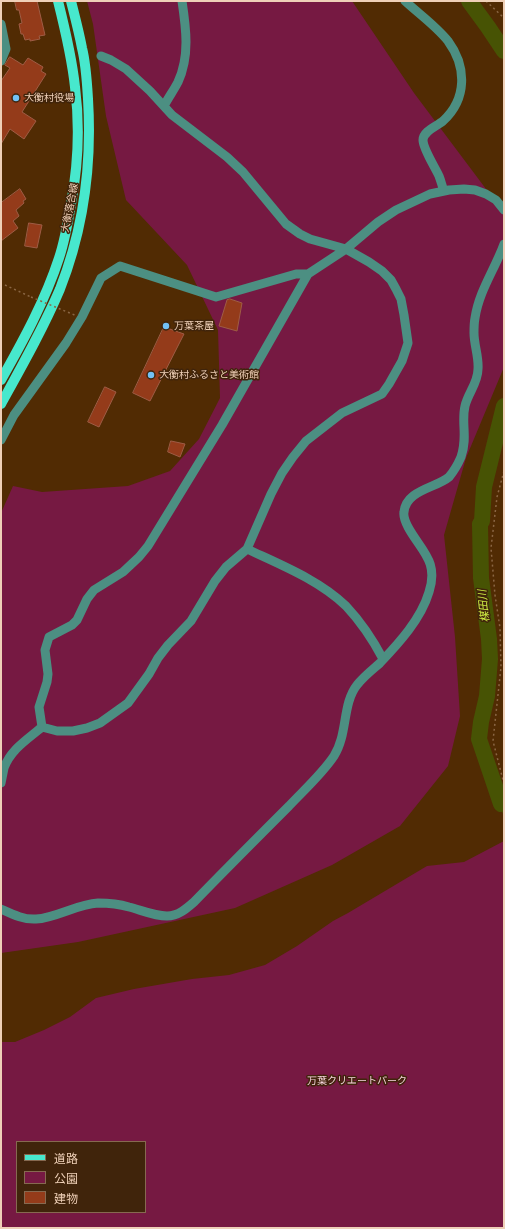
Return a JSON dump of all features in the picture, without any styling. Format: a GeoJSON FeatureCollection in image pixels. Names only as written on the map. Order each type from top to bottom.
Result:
{"type":"FeatureCollection","features":[{"type":"Feature","properties":{"kind":"main road","name":"大衡落合線"},"geometry":{"type":"LineString","coordinates":[[1,380],[27,332],[60,257],[67,230],[76,179],[78,148],[76,88],[68,42],[58,1]]}},
{"type":"Feature","properties":{"kind":"main road","name":"大衡落合線"},"geometry":{"type":"LineString","coordinates":[[1,404],[43,327],[60,288],[72,253],[83,206],[87,178],[90,126],[83,49],[71,1]]}},
{"type":"Feature","properties":{"kind":"street"},"geometry":{"type":"LineString","coordinates":[[164,106],[178,82],[184,66],[187,36],[182,1]]}},
{"type":"Feature","properties":{"kind":"street"},"geometry":{"type":"LineString","coordinates":[[405,1],[447,40],[455,52],[462,77],[462,88],[458,101],[452,111],[442,122],[424,136],[423,140],[444,191]]}},
{"type":"Feature","properties":{"kind":"street"},"geometry":{"type":"LineString","coordinates":[[1,24],[6,49],[1,61]]}},
{"type":"Feature","properties":{"kind":"street"},"geometry":{"type":"LineString","coordinates":[[42,728],[57,732],[87,728],[100,724],[128,703],[168,645],[192,621],[215,581],[226,568],[247,549],[271,494],[293,457],[306,442],[342,413],[382,394],[406,353],[408,343],[401,299],[391,280],[382,271],[346,249],[310,239],[286,224],[244,172],[227,157],[185,126],[126,69],[101,56]]}},
{"type":"Feature","properties":{"kind":"street"},"geometry":{"type":"LineString","coordinates":[[42,728],[39,707],[47,682],[48,674],[45,650],[49,637],[72,625],[77,620],[87,599],[94,590],[123,572],[148,546],[222,425],[308,274],[346,249],[378,222],[396,210],[430,194],[464,189],[475,190],[496,200],[504,210]]}},
{"type":"Feature","properties":{"kind":"street"},"geometry":{"type":"LineString","coordinates":[[1,909],[25,918],[36,919],[97,903],[114,903],[156,915],[168,916],[178,914],[186,909],[277,818],[333,757],[342,738],[351,694],[357,684],[383,659],[415,620],[424,605],[429,592],[432,582],[430,561],[405,522],[404,512],[408,502],[416,494],[448,478],[456,469],[460,459],[464,448],[465,406],[478,375],[474,334],[475,317],[480,298],[504,244]]}},
{"type":"Feature","properties":{"kind":"street"},"geometry":{"type":"LineString","coordinates":[[1,440],[14,415],[70,337],[82,317],[100,278],[120,266],[216,297],[296,274],[308,274]]}},
{"type":"Feature","properties":{"kind":"street"},"geometry":{"type":"LineString","coordinates":[[247,549],[294,571],[319,585],[334,596],[357,618],[372,639],[383,659]]}},
{"type":"Feature","properties":{"kind":"street"},"geometry":{"type":"LineString","coordinates":[[1,784],[4,768],[17,747],[42,728]]}},
{"type":"Feature","properties":{"kind":"path"},"geometry":{"type":"LineString","coordinates":[[486,1],[504,18]]}},
{"type":"Feature","properties":{"kind":"path"},"geometry":{"type":"LineString","coordinates":[[5,285],[77,316]]}},
{"type":"Feature","properties":{"kind":"path"},"geometry":{"type":"LineString","coordinates":[[504,471],[497,497],[491,548],[495,595],[500,628],[501,667],[492,741],[504,784]]}},
{"type":"Feature","properties":{"kind":"green space"},"geometry":{"type":"Polygon","coordinates":[[[87,1],[352,1],[414,93],[504,213],[504,367],[466,458],[444,535],[455,637],[460,716],[448,766],[400,826],[332,865],[235,908],[78,942],[1,953],[1,513],[13,486],[42,492],[128,486],[170,471],[199,439],[220,398],[218,330],[187,265],[126,200],[106,116],[93,24],[87,1]]]}},
{"type":"Feature","properties":{"kind":"green space","name":"万葉クリエートパーク"},"geometry":{"type":"Polygon","coordinates":[[[504,841],[504,1228],[1,1228],[1,1042],[15,1042],[44,1030],[70,1017],[96,998],[134,989],[192,979],[229,975],[265,965],[297,946],[333,921],[427,866],[464,862],[504,841]]]}},
{"type":"Feature","properties":{"kind":"building"},"geometry":{"type":"Polygon","coordinates":[[[15,1],[37,1],[45,35],[39,36],[40,39],[30,41],[30,39],[25,40],[23,34],[21,34],[19,24],[22,23],[15,1]]]}},
{"type":"Feature","properties":{"kind":"building","name":"大衡村役場"},"geometry":{"type":"Polygon","coordinates":[[[10,57],[23,65],[28,58],[43,67],[41,71],[46,74],[22,112],[36,121],[24,139],[10,129],[1,144],[1,81],[10,68],[5,65],[10,57]]]}},
{"type":"Feature","properties":{"kind":"building"},"geometry":{"type":"Polygon","coordinates":[[[20,189],[26,199],[23,201],[24,203],[16,210],[19,216],[13,221],[18,228],[1,241],[1,203],[20,189]]]}},
{"type":"Feature","properties":{"kind":"building"},"geometry":{"type":"Polygon","coordinates":[[[29,223],[42,225],[37,248],[25,246],[29,223]]]}},
{"type":"Feature","properties":{"kind":"building"},"geometry":{"type":"Polygon","coordinates":[[[230,299],[242,303],[237,331],[219,326],[227,300],[230,299]]]}},
{"type":"Feature","properties":{"kind":"building"},"geometry":{"type":"Polygon","coordinates":[[[164,327],[184,334],[150,401],[133,393],[164,327]]]}},
{"type":"Feature","properties":{"kind":"building"},"geometry":{"type":"Polygon","coordinates":[[[105,387],[116,392],[99,427],[88,422],[105,387]]]}},
{"type":"Feature","properties":{"kind":"building"},"geometry":{"type":"Polygon","coordinates":[[[171,441],[185,444],[180,457],[168,452],[171,441]]]}},
{"type":"Feature","properties":{"kind":"waterway","name":"楳田川"},"geometry":{"type":"LineString","coordinates":[[469,1],[504,51]]}},
{"type":"Feature","properties":{"kind":"waterway","name":"楳田川"},"geometry":{"type":"LineString","coordinates":[[501,804],[479,739],[487,696],[490,659],[489,639],[481,578],[480,524],[482,521],[484,487],[504,406]]}},
{"type":"Feature","properties":{"kind":"waterway"},"geometry":{"type":"LineString","coordinates":[[501,804],[504,813]]}},
{"type":"Feature","properties":{"kind":"place","name":"大衡村役場"},"geometry":{"type":"Point","coordinates":[16,98]}},
{"type":"Feature","properties":{"kind":"place","name":"万葉茶屋"},"geometry":{"type":"Point","coordinates":[166,326]}},
{"type":"Feature","properties":{"kind":"place","name":"大衡村ふるさと美術館"},"geometry":{"type":"Point","coordinates":[151,375]}}]}
